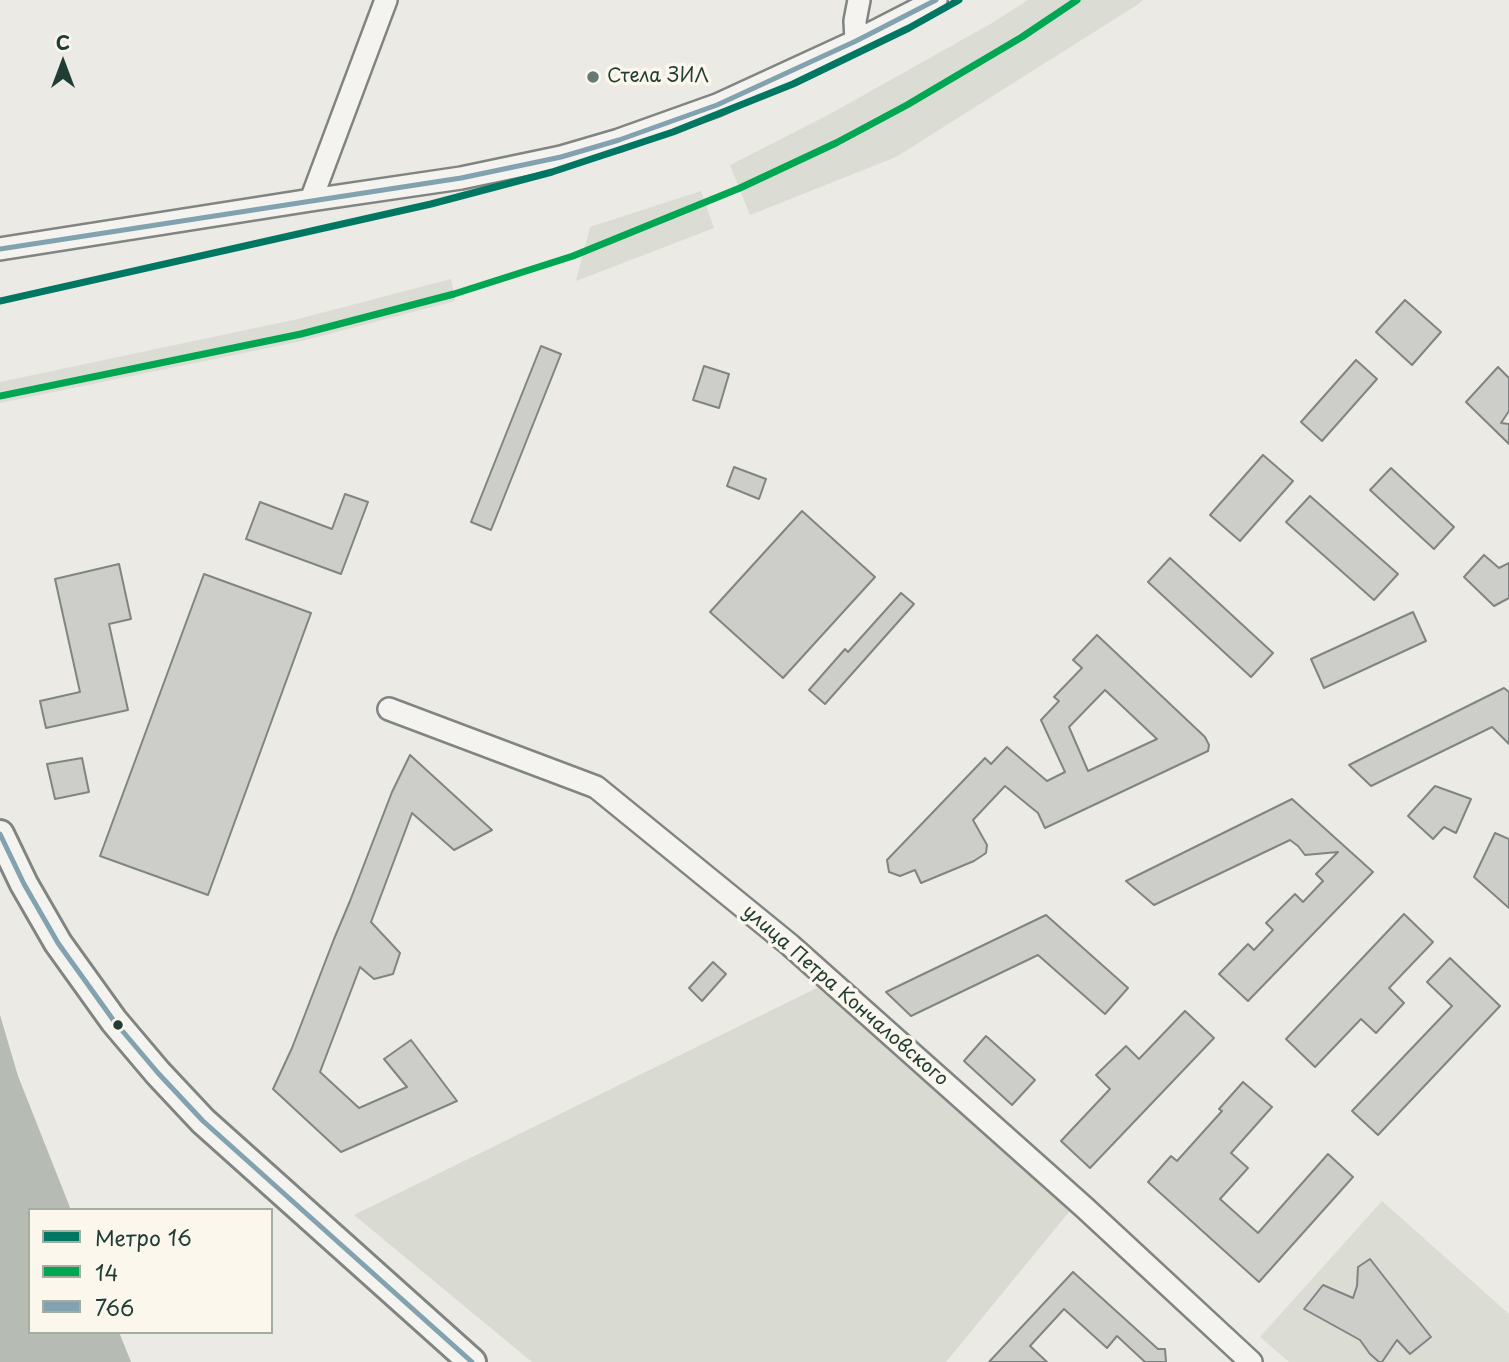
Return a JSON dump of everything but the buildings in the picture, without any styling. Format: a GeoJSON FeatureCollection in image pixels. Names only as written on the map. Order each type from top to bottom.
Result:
{"type":"FeatureCollection","features":[{"type":"Feature","properties":{"kind":"main road"},"geometry":{"type":"LineString","coordinates":[[0,834],[24,884],[70,961],[117,1025],[158,1073],[212,1128],[472,1362]]}},
{"type":"Feature","properties":{"kind":"street"},"geometry":{"type":"LineString","coordinates":[[312,200],[386,0]]}},
{"type":"Feature","properties":{"kind":"street"},"geometry":{"type":"LineString","coordinates":[[856,41],[855,21],[859,0]]}},
{"type":"Feature","properties":{"kind":"street"},"geometry":{"type":"LineString","coordinates":[[0,249],[461,178],[561,157],[619,140],[717,105],[856,41],[936,0]]}},
{"type":"Feature","properties":{"kind":"street","name":"улица Петра Кончаловского"},"geometry":{"type":"LineString","coordinates":[[389,709],[596,787],[790,945],[1074,1199],[1251,1362]]}},
{"type":"Feature","properties":{"kind":"shaded area"},"geometry":{"type":"Polygon","coordinates":[[[1028,0],[1143,0],[896,157],[750,215],[730,165],[830,114],[1028,0]]]}},
{"type":"Feature","properties":{"kind":"shaded area"},"geometry":{"type":"Polygon","coordinates":[[[701,191],[714,228],[576,281],[590,227],[701,191]]]}},
{"type":"Feature","properties":{"kind":"shaded area"},"geometry":{"type":"Polygon","coordinates":[[[451,279],[455,301],[302,341],[0,403],[0,382],[298,319],[451,279]]]}},
{"type":"Feature","properties":{"kind":"shaded area"},"geometry":{"type":"Polygon","coordinates":[[[823,985],[1073,1207],[946,1362],[532,1362],[354,1215],[823,985]]]}},
{"type":"Feature","properties":{"kind":"shaded area"},"geometry":{"type":"Polygon","coordinates":[[[0,1015],[18,1076],[70,1208],[28,1208],[28,1334],[120,1334],[131,1362],[0,1362],[0,1015]]]}},
{"type":"Feature","properties":{"kind":"shaded area"},"geometry":{"type":"Polygon","coordinates":[[[1382,1201],[1509,1314],[1509,1362],[1289,1362],[1260,1337],[1382,1201]]]}},
{"type":"Feature","properties":{"kind":"metro line","name":"16"},"geometry":{"type":"LineString","coordinates":[[0,301],[431,204],[552,172],[673,132],[793,84],[909,28],[959,0]]}},
{"type":"Feature","properties":{"kind":"transit line","name":"766"},"geometry":{"type":"LineString","coordinates":[[0,249],[461,178],[561,157],[619,140],[717,105],[856,41],[936,0]]}},
{"type":"Feature","properties":{"kind":"transit line","name":"14"},"geometry":{"type":"LineString","coordinates":[[0,396],[301,334],[454,294],[573,256],[740,188],[836,143],[907,105],[1022,37],[1077,0]]}},
{"type":"Feature","properties":{"kind":"transit line","name":"766"},"geometry":{"type":"LineString","coordinates":[[0,834],[24,884],[58,943],[114,1021],[158,1073],[203,1121],[472,1362]]}},
{"type":"Feature","properties":{"kind":"place","name":"Стела ЗИЛ"},"geometry":{"type":"Point","coordinates":[593,77]}}]}
